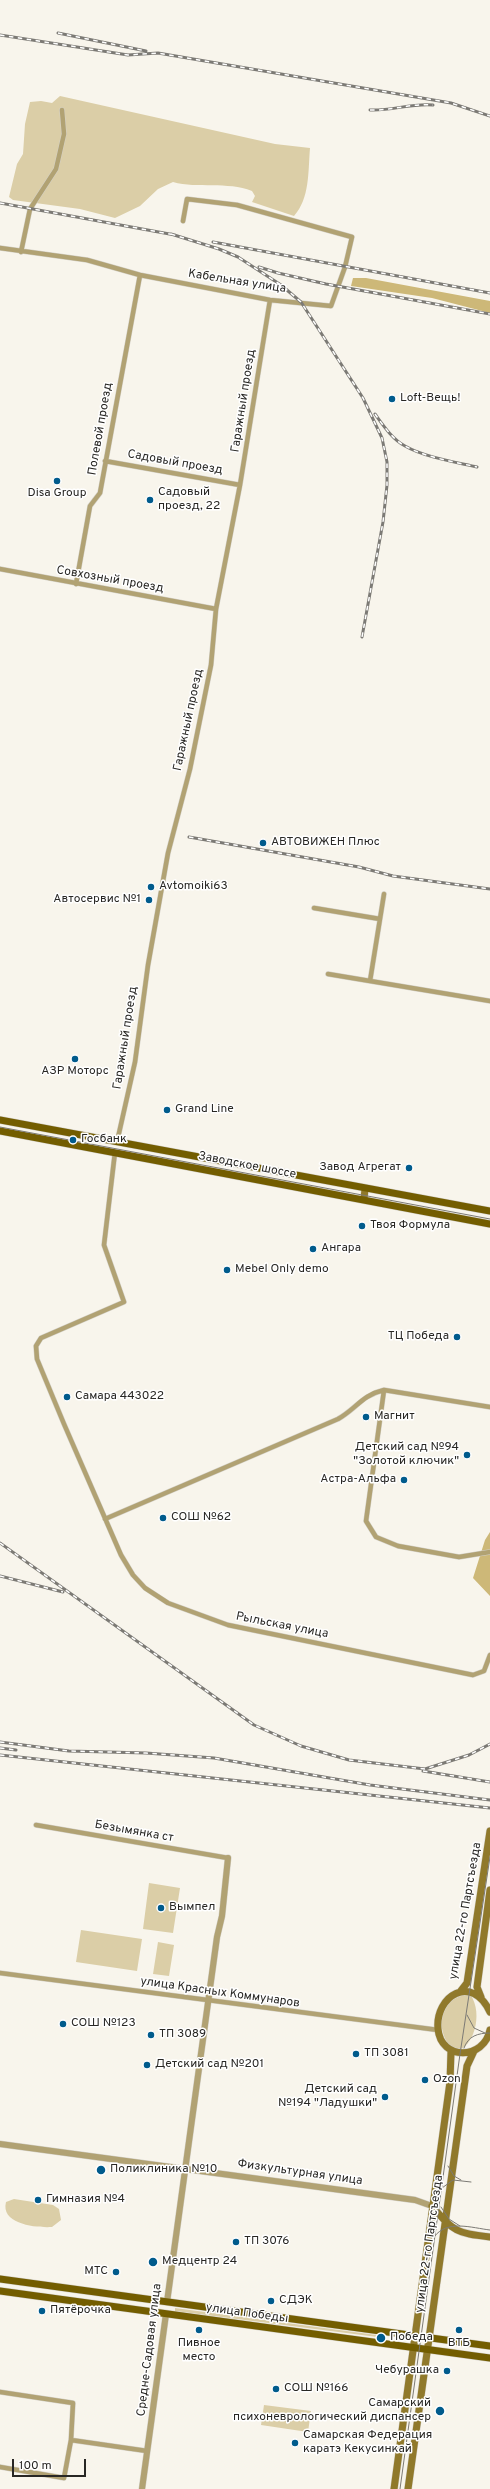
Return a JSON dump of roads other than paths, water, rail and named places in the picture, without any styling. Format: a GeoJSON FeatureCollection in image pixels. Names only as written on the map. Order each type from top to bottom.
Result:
{"type":"FeatureCollection","features":[{"type":"Feature","properties":{"kind":"main road","name":"Заводское шоссе"},"geometry":{"type":"LineString","coordinates":[[0,1120],[490,1211]]}},
{"type":"Feature","properties":{"kind":"main road","name":"Заводское шоссе"},"geometry":{"type":"LineString","coordinates":[[0,1131],[490,1224]]}},
{"type":"Feature","properties":{"kind":"main road"},"geometry":{"type":"LineString","coordinates":[[115,1152],[117,1142]]}},
{"type":"Feature","properties":{"kind":"main road"},"geometry":{"type":"LineString","coordinates":[[364,1200],[365,1189]]}},
{"type":"Feature","properties":{"kind":"main road","name":"улица 22-го Партсъезда"},"geometry":{"type":"LineString","coordinates":[[460,1992],[467,1983],[490,1831]]}},
{"type":"Feature","properties":{"kind":"main road","name":"улица 22-го Партсъезда"},"geometry":{"type":"LineString","coordinates":[[481,1997],[477,1987],[490,1890]]}},
{"type":"Feature","properties":{"kind":"main road"},"geometry":{"type":"LineString","coordinates":[[490,2012],[481,1997],[470,1991],[460,1992],[442,2008],[439,2016],[438,2030],[443,2043],[451,2051],[463,2054],[474,2051],[487,2041],[490,2030]]}},
{"type":"Feature","properties":{"kind":"main road","name":"улица 22-го Партсъезда"},"geometry":{"type":"LineString","coordinates":[[394,2489],[450,2082],[451,2051]]}},
{"type":"Feature","properties":{"kind":"main road","name":"улица 22-го Партсъезда"},"geometry":{"type":"LineString","coordinates":[[408,2489],[467,2066],[469,2057],[474,2051]]}},
{"type":"Feature","properties":{"kind":"main road"},"geometry":{"type":"LineString","coordinates":[[432,2206],[445,2221],[461,2234],[490,2237]]}},
{"type":"Feature","properties":{"kind":"main road","name":"улица Победы"},"geometry":{"type":"LineString","coordinates":[[0,2279],[490,2346]]}},
{"type":"Feature","properties":{"kind":"main road","name":"улица Победы"},"geometry":{"type":"LineString","coordinates":[[0,2291],[490,2358]]}},
{"type":"Feature","properties":{"kind":"main road","name":"Средне-Садовая улица"},"geometry":{"type":"LineString","coordinates":[[166,2314],[167,2302]]}},
{"type":"Feature","properties":{"kind":"main road"},"geometry":{"type":"LineString","coordinates":[[383,2344],[390,2339],[384,2332]]}},
{"type":"Feature","properties":{"kind":"main road"},"geometry":{"type":"LineString","coordinates":[[460,2354],[454,2347],[461,2342]]}},
{"type":"Feature","properties":{"kind":"street"},"geometry":{"type":"LineString","coordinates":[[20,252],[30,208],[56,169],[64,134],[62,110]]}},
{"type":"Feature","properties":{"kind":"street","name":"Кабельная улица"},"geometry":{"type":"LineString","coordinates":[[0,248],[20,252],[87,260],[140,275],[270,300],[331,306],[345,267],[352,237],[237,205],[187,199],[182,221]]}},
{"type":"Feature","properties":{"kind":"street","name":"Полевой проезд"},"geometry":{"type":"LineString","coordinates":[[76,584],[90,506],[100,493],[140,275]]}},
{"type":"Feature","properties":{"kind":"street","name":"Гаражный проезд"},"geometry":{"type":"LineString","coordinates":[[117,1142],[135,1062],[148,965],[168,853],[190,769],[211,665],[216,609],[240,485],[270,300]]}},
{"type":"Feature","properties":{"kind":"street","name":"Садовый проезд"},"geometry":{"type":"LineString","coordinates":[[105,461],[240,485]]}},
{"type":"Feature","properties":{"kind":"street","name":"Совхозный проезд"},"geometry":{"type":"LineString","coordinates":[[0,569],[216,609]]}},
{"type":"Feature","properties":{"kind":"street"},"geometry":{"type":"LineString","coordinates":[[370,981],[384,894]]}},
{"type":"Feature","properties":{"kind":"street"},"geometry":{"type":"LineString","coordinates":[[314,908],[380,919]]}},
{"type":"Feature","properties":{"kind":"street"},"geometry":{"type":"LineString","coordinates":[[328,974],[490,1001]]}},
{"type":"Feature","properties":{"kind":"street","name":"Рыльская улица"},"geometry":{"type":"LineString","coordinates":[[115,1152],[104,1245],[124,1302],[41,1338],[36,1346],[37,1359],[105,1519],[121,1555],[133,1575],[145,1588],[168,1603],[214,1621],[473,1674],[484,1671],[490,1654]]}},
{"type":"Feature","properties":{"kind":"street"},"geometry":{"type":"LineString","coordinates":[[384,1390],[366,1521],[376,1537],[398,1546],[459,1557],[490,1552]]}},
{"type":"Feature","properties":{"kind":"street"},"geometry":{"type":"LineString","coordinates":[[105,1519],[338,1419],[349,1412],[360,1399],[384,1390],[490,1407]]}},
{"type":"Feature","properties":{"kind":"street","name":"Безымянка ст"},"geometry":{"type":"LineString","coordinates":[[36,1826],[228,1858]]}},
{"type":"Feature","properties":{"kind":"street","name":"Средне-Садовая улица"},"geometry":{"type":"LineString","coordinates":[[167,2302],[184,2168],[209,2001],[228,1858]]}},
{"type":"Feature","properties":{"kind":"street","name":"улица Красных Коммунаров"},"geometry":{"type":"LineString","coordinates":[[0,1973],[438,2030]]}},
{"type":"Feature","properties":{"kind":"street","name":"Физкультурная улица"},"geometry":{"type":"LineString","coordinates":[[0,2144],[415,2200],[432,2206]]}},
{"type":"Feature","properties":{"kind":"street","name":"Средне-Садовая улица"},"geometry":{"type":"LineString","coordinates":[[142,2489],[166,2314]]}},
{"type":"Feature","properties":{"kind":"street"},"geometry":{"type":"LineString","coordinates":[[0,2392],[73,2403],[71,2440],[64,2478],[0,2467]]}},
{"type":"Feature","properties":{"kind":"street"},"geometry":{"type":"LineString","coordinates":[[71,2440],[147,2451]]}},
{"type":"Feature","properties":{"kind":"tram line"},"geometry":{"type":"LineString","coordinates":[[0,1127],[490,1219]]}},
{"type":"Feature","properties":{"kind":"tram line"},"geometry":{"type":"LineString","coordinates":[[400,2489],[460,2054],[490,1857]]}},
{"type":"Feature","properties":{"kind":"tram line"},"geometry":{"type":"LineString","coordinates":[[467,2015],[474,2028],[485,2033]]}},
{"type":"Feature","properties":{"kind":"tram line"},"geometry":{"type":"LineString","coordinates":[[464,2048],[468,2041],[474,2036],[490,2033]]}},
{"type":"Feature","properties":{"kind":"tram line"},"geometry":{"type":"LineString","coordinates":[[448,2166],[454,2176],[461,2180]]}},
{"type":"Feature","properties":{"kind":"tram line"},"geometry":{"type":"LineString","coordinates":[[442,2188],[453,2180],[471,2182]]}},
{"type":"Feature","properties":{"kind":"tram line"},"geometry":{"type":"LineString","coordinates":[[441,2207],[449,2219],[460,2226]]}},
{"type":"Feature","properties":{"kind":"tram line"},"geometry":{"type":"LineString","coordinates":[[434,2237],[439,2231],[453,2226],[490,2230]]}},
{"type":"Feature","properties":{"kind":"railway"},"geometry":{"type":"LineString","coordinates":[[58,33],[146,51]]}},
{"type":"Feature","properties":{"kind":"railway"},"geometry":{"type":"LineString","coordinates":[[0,35],[128,55],[158,53],[451,103],[490,116]]}},
{"type":"Feature","properties":{"kind":"railway"},"geometry":{"type":"LineString","coordinates":[[370,110],[417,105],[433,105]]}},
{"type":"Feature","properties":{"kind":"railway"},"geometry":{"type":"LineString","coordinates":[[0,203],[175,235]]}},
{"type":"Feature","properties":{"kind":"railway"},"geometry":{"type":"LineString","coordinates":[[171,234],[219,249],[238,257],[281,285],[301,302],[363,398],[382,438],[387,462],[387,485],[383,522],[362,637]]}},
{"type":"Feature","properties":{"kind":"railway"},"geometry":{"type":"LineString","coordinates":[[213,242],[490,293]]}},
{"type":"Feature","properties":{"kind":"railway"},"geometry":{"type":"LineString","coordinates":[[259,267],[326,284],[490,314]]}},
{"type":"Feature","properties":{"kind":"railway"},"geometry":{"type":"LineString","coordinates":[[375,414],[392,436],[405,446],[430,456],[477,467]]}},
{"type":"Feature","properties":{"kind":"railway"},"geometry":{"type":"LineString","coordinates":[[189,837],[359,867],[393,876],[490,889]]}},
{"type":"Feature","properties":{"kind":"railway"},"geometry":{"type":"LineString","coordinates":[[0,1543],[254,1725],[301,1746],[349,1760],[425,1769],[469,1755],[490,1744]]}},
{"type":"Feature","properties":{"kind":"railway"},"geometry":{"type":"LineString","coordinates":[[0,1576],[63,1592]]}},
{"type":"Feature","properties":{"kind":"railway"},"geometry":{"type":"LineString","coordinates":[[0,1742],[69,1751],[146,1753],[214,1758],[370,1785],[490,1800]]}},
{"type":"Feature","properties":{"kind":"railway"},"geometry":{"type":"LineString","coordinates":[[0,1748],[16,1750]]}},
{"type":"Feature","properties":{"kind":"railway"},"geometry":{"type":"LineString","coordinates":[[0,1755],[490,1808]]}},
{"type":"Feature","properties":{"kind":"railway"},"geometry":{"type":"LineString","coordinates":[[423,1771],[490,1782]]}},
{"type":"Feature","properties":{"kind":"place","name":"Loft-Вещь!"},"geometry":{"type":"Point","coordinates":[392,399]}},
{"type":"Feature","properties":{"kind":"place","name":"Disa Group"},"geometry":{"type":"Point","coordinates":[57,481]}},
{"type":"Feature","properties":{"kind":"place","name":"Садовый проезд, 22"},"geometry":{"type":"Point","coordinates":[150,500]}},
{"type":"Feature","properties":{"kind":"place","name":"АВТОВИЖЕН Плюс"},"geometry":{"type":"Point","coordinates":[263,843]}},
{"type":"Feature","properties":{"kind":"place","name":"Avtomoiki63"},"geometry":{"type":"Point","coordinates":[151,887]}},
{"type":"Feature","properties":{"kind":"place","name":"Автосервис №1"},"geometry":{"type":"Point","coordinates":[149,900]}},
{"type":"Feature","properties":{"kind":"place","name":"АЗР Моторс"},"geometry":{"type":"Point","coordinates":[75,1059]}},
{"type":"Feature","properties":{"kind":"place","name":"Grand Line"},"geometry":{"type":"Point","coordinates":[167,1110]}},
{"type":"Feature","properties":{"kind":"place","name":"Госбанк"},"geometry":{"type":"Point","coordinates":[73,1140]}},
{"type":"Feature","properties":{"kind":"place","name":"Завод Агрегат"},"geometry":{"type":"Point","coordinates":[409,1168]}},
{"type":"Feature","properties":{"kind":"place","name":"Твоя Формула"},"geometry":{"type":"Point","coordinates":[362,1226]}},
{"type":"Feature","properties":{"kind":"place","name":"Ангара"},"geometry":{"type":"Point","coordinates":[313,1249]}},
{"type":"Feature","properties":{"kind":"place","name":"Mebel Only demo"},"geometry":{"type":"Point","coordinates":[227,1270]}},
{"type":"Feature","properties":{"kind":"place","name":"ТЦ Победа"},"geometry":{"type":"Point","coordinates":[457,1337]}},
{"type":"Feature","properties":{"kind":"place","name":"Самара 443022"},"geometry":{"type":"Point","coordinates":[67,1397]}},
{"type":"Feature","properties":{"kind":"place","name":"Магнит"},"geometry":{"type":"Point","coordinates":[366,1417]}},
{"type":"Feature","properties":{"kind":"place","name":"Детский сад №94 \"Золотой ключик\""},"geometry":{"type":"Point","coordinates":[467,1455]}},
{"type":"Feature","properties":{"kind":"place","name":"Астра-Альфа"},"geometry":{"type":"Point","coordinates":[404,1480]}},
{"type":"Feature","properties":{"kind":"place","name":"СОШ №62"},"geometry":{"type":"Point","coordinates":[163,1518]}},
{"type":"Feature","properties":{"kind":"place","name":"Вымпел"},"geometry":{"type":"Point","coordinates":[161,1908]}},
{"type":"Feature","properties":{"kind":"place","name":"СОШ №123"},"geometry":{"type":"Point","coordinates":[63,2024]}},
{"type":"Feature","properties":{"kind":"place","name":"ТП 3089"},"geometry":{"type":"Point","coordinates":[151,2035]}},
{"type":"Feature","properties":{"kind":"place","name":"ТП 3081"},"geometry":{"type":"Point","coordinates":[356,2054]}},
{"type":"Feature","properties":{"kind":"place","name":"Детский сад №201"},"geometry":{"type":"Point","coordinates":[147,2065]}},
{"type":"Feature","properties":{"kind":"place","name":"Ozon"},"geometry":{"type":"Point","coordinates":[425,2080]}},
{"type":"Feature","properties":{"kind":"place","name":"Детский сад №194 \"Ладушки\""},"geometry":{"type":"Point","coordinates":[385,2097]}},
{"type":"Feature","properties":{"kind":"place","name":"Поликлиника №10"},"geometry":{"type":"Point","coordinates":[101,2170]}},
{"type":"Feature","properties":{"kind":"place","name":"Гимназия №4"},"geometry":{"type":"Point","coordinates":[38,2200]}},
{"type":"Feature","properties":{"kind":"place","name":"ТП 3076"},"geometry":{"type":"Point","coordinates":[236,2242]}},
{"type":"Feature","properties":{"kind":"place","name":"Медцентр 24"},"geometry":{"type":"Point","coordinates":[153,2262]}},
{"type":"Feature","properties":{"kind":"place","name":"МТС"},"geometry":{"type":"Point","coordinates":[116,2272]}},
{"type":"Feature","properties":{"kind":"place","name":"СДЭК"},"geometry":{"type":"Point","coordinates":[271,2301]}},
{"type":"Feature","properties":{"kind":"place","name":"Пятёрочка"},"geometry":{"type":"Point","coordinates":[42,2311]}},
{"type":"Feature","properties":{"kind":"place","name":"Пивное место"},"geometry":{"type":"Point","coordinates":[199,2330]}},
{"type":"Feature","properties":{"kind":"place","name":"ВТБ"},"geometry":{"type":"Point","coordinates":[459,2330]}},
{"type":"Feature","properties":{"kind":"place","name":"Победа"},"geometry":{"type":"Point","coordinates":[381,2338]}},
{"type":"Feature","properties":{"kind":"place","name":"Чебурашка"},"geometry":{"type":"Point","coordinates":[447,2371]}},
{"type":"Feature","properties":{"kind":"place","name":"СОШ №166"},"geometry":{"type":"Point","coordinates":[276,2389]}},
{"type":"Feature","properties":{"kind":"place","name":"Самарский психоневрологический диспансер"},"geometry":{"type":"Point","coordinates":[440,2411]}},
{"type":"Feature","properties":{"kind":"place","name":"Самарская Федерация каратэ Кекусинкай"},"geometry":{"type":"Point","coordinates":[295,2443]}}]}
